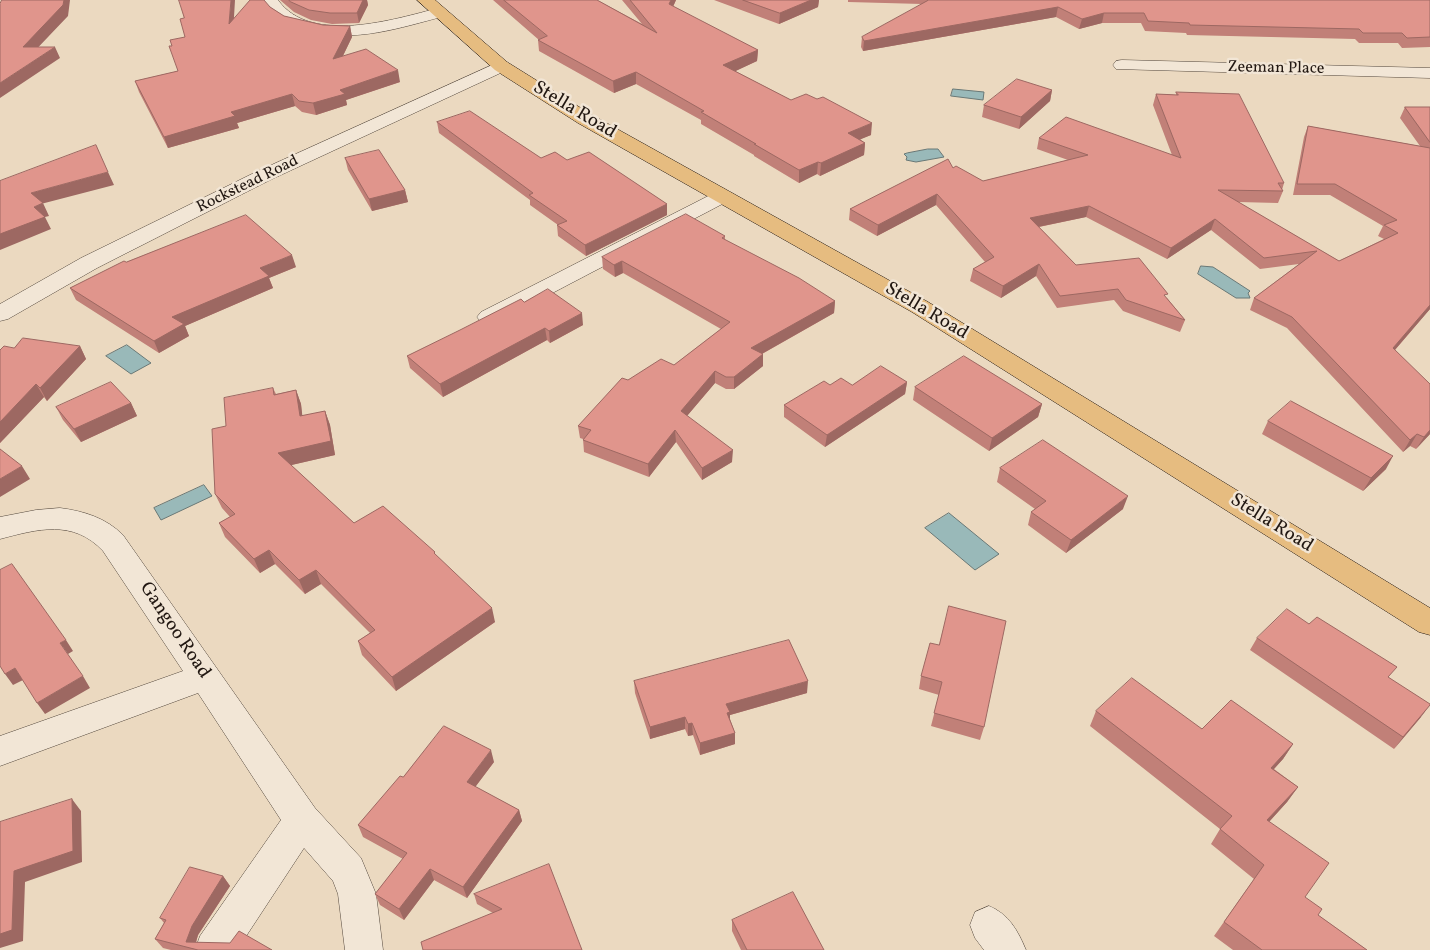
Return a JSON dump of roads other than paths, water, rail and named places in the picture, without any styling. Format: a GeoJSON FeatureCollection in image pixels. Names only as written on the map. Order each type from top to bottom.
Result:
{"type":"FeatureCollection","features":[{"type":"Feature","properties":{"kind":"main road","name":"Stella Road"},"geometry":{"type":"LineString","coordinates":[[432,6],[501,66],[585,119],[920,307],[1430,622]]}},
{"type":"Feature","properties":{"kind":"street"},"geometry":{"type":"LineString","coordinates":[[270,0],[280,14],[291,21],[315,27],[345,30],[374,30],[432,6]]}},
{"type":"Feature","properties":{"kind":"street","name":"Zeeman Place"},"geometry":{"type":"LineString","coordinates":[[1122,65],[1430,73]]}},
{"type":"Feature","properties":{"kind":"street","name":"Rockstead Road"},"geometry":{"type":"LineString","coordinates":[[0,314],[89,263],[254,181],[501,66]]}},
{"type":"Feature","properties":{"kind":"street"},"geometry":{"type":"LineString","coordinates":[[470,326],[723,196]]}},
{"type":"Feature","properties":{"kind":"street","name":"Gangoo Road"},"geometry":{"type":"LineString","coordinates":[[0,528],[54,518],[77,521],[96,528],[113,543],[302,820],[348,870],[357,894],[364,950]]}},
{"type":"Feature","properties":{"kind":"street"},"geometry":{"type":"LineString","coordinates":[[0,751],[205,677]]}},
{"type":"Feature","properties":{"kind":"street"},"geometry":{"type":"LineString","coordinates":[[214,950],[302,820]]}},
{"type":"Feature","properties":{"kind":"water"},"geometry":{"type":"Polygon","coordinates":[[[953,89],[984,92],[983,100],[951,96],[953,89]]]}},
{"type":"Feature","properties":{"kind":"water"},"geometry":{"type":"Polygon","coordinates":[[[938,149],[944,157],[916,162],[906,160],[907,157],[904,154],[938,149]]]}},
{"type":"Feature","properties":{"kind":"water"},"geometry":{"type":"Polygon","coordinates":[[[1201,266],[1213,267],[1250,291],[1248,293],[1250,298],[1236,298],[1198,274],[1201,266]]]}},
{"type":"Feature","properties":{"kind":"water"},"geometry":{"type":"Polygon","coordinates":[[[127,345],[151,363],[131,374],[106,356],[127,345]]]}},
{"type":"Feature","properties":{"kind":"water"},"geometry":{"type":"Polygon","coordinates":[[[204,485],[212,496],[161,520],[154,508],[204,485]]]}},
{"type":"Feature","properties":{"kind":"water"},"geometry":{"type":"Polygon","coordinates":[[[949,513],[999,554],[975,570],[925,528],[949,513]]]}}]}
